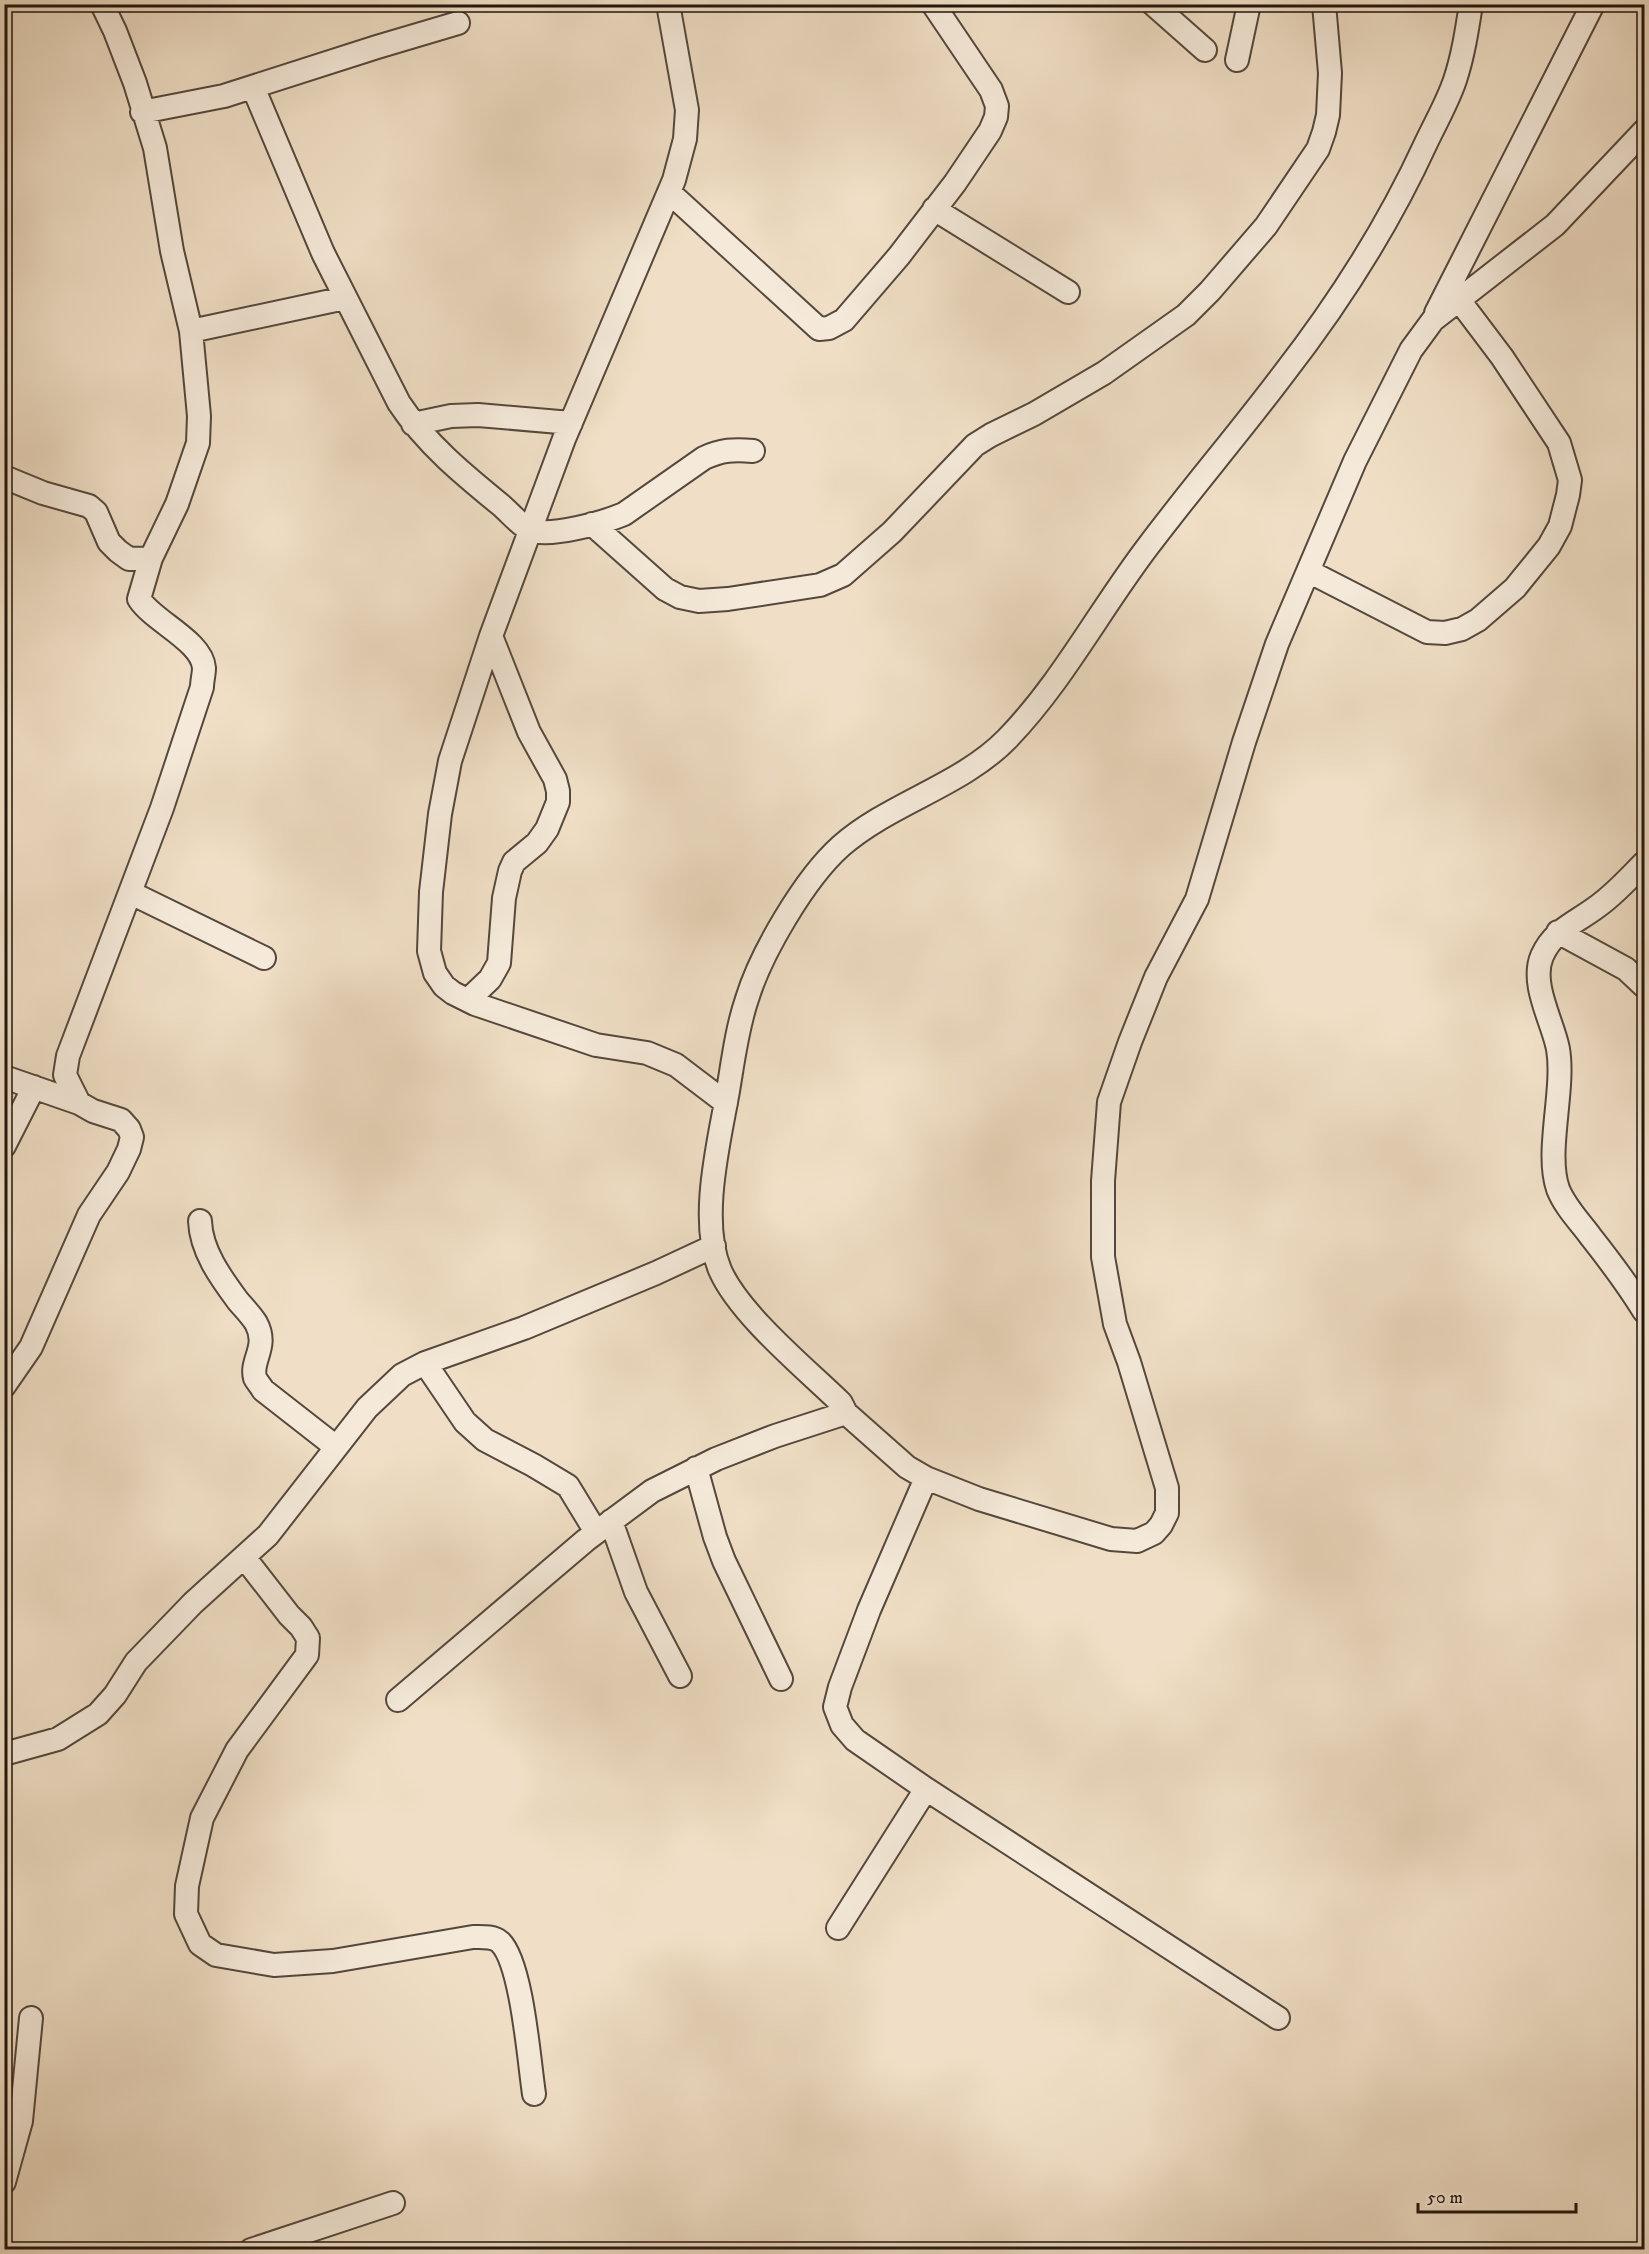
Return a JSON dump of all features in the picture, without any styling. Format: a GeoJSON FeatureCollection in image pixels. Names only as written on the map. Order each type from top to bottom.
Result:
{"type":"FeatureCollection","features":[{"type":"Feature","properties":{"kind":"street"},"geometry":{"type":"LineString","coordinates":[[79,1103],[65,1075],[68,1056],[162,808],[202,687],[204,666],[200,655],[188,642],[148,611],[139,599],[151,558],[177,504],[198,443],[199,416],[191,331],[172,251],[155,148],[135,84],[102,4]]}},
{"type":"Feature","properties":{"kind":"street"},"geometry":{"type":"LineString","coordinates":[[668,4],[687,110],[685,139],[674,180],[571,423],[491,636],[450,761],[440,814],[431,892],[429,951],[435,973],[444,986],[468,1000],[596,1045],[647,1053],[676,1065],[726,1103]]}},
{"type":"Feature","properties":{"kind":"street"},"geometry":{"type":"LineString","coordinates":[[669,192],[819,329],[829,328],[844,320],[899,256],[990,131],[996,117],[997,106],[991,90],[933,4]]}},
{"type":"Feature","properties":{"kind":"street"},"geometry":{"type":"LineString","coordinates":[[1153,4],[1205,50]]}},
{"type":"Feature","properties":{"kind":"street"},"geometry":{"type":"LineString","coordinates":[[1237,60],[1249,4]]}},
{"type":"Feature","properties":{"kind":"street"},"geometry":{"type":"LineString","coordinates":[[592,525],[665,589],[680,597],[699,601],[820,585],[843,575],[892,531],[975,445],[1104,373],[1186,315],[1259,234],[1318,149],[1328,115],[1329,73],[1324,4]]}},
{"type":"Feature","properties":{"kind":"street"},"geometry":{"type":"LineString","coordinates":[[1471,4],[1455,80],[1412,173],[1376,238],[1312,336],[1147,548],[1054,684],[1006,740],[987,757],[895,810],[841,846],[807,883],[762,962],[747,998],[714,1171],[711,1219],[714,1246],[724,1277],[753,1317],[841,1403],[846,1413],[907,1467],[926,1478],[979,1499],[1111,1539],[1137,1541],[1154,1533],[1167,1513],[1167,1488],[1129,1362],[1115,1324],[1103,1257],[1103,1181],[1109,1102],[1156,977],[1197,899],[1244,742],[1277,644],[1355,461],[1411,350],[1432,320],[1593,4]]}},
{"type":"Feature","properties":{"kind":"street"},"geometry":{"type":"LineString","coordinates":[[142,112],[224,96],[458,23]]}},
{"type":"Feature","properties":{"kind":"street"},"geometry":{"type":"LineString","coordinates":[[253,87],[323,254],[399,403],[413,424],[450,462],[531,530],[552,531],[592,525],[624,514],[704,458],[718,451],[732,449],[753,451]]}},
{"type":"Feature","properties":{"kind":"street"},"geometry":{"type":"LineString","coordinates":[[1432,320],[1555,225],[1644,131]]}},
{"type":"Feature","properties":{"kind":"street"},"geometry":{"type":"LineString","coordinates":[[934,209],[1068,292]]}},
{"type":"Feature","properties":{"kind":"street"},"geometry":{"type":"LineString","coordinates":[[191,331],[345,298]]}},
{"type":"Feature","properties":{"kind":"street"},"geometry":{"type":"LineString","coordinates":[[1308,572],[1427,632],[1445,633],[1462,629],[1478,620],[1515,588],[1549,546],[1560,526],[1570,480],[1559,443],[1502,357],[1459,300]]}},
{"type":"Feature","properties":{"kind":"street"},"geometry":{"type":"LineString","coordinates":[[413,424],[451,416],[478,415],[571,423]]}},
{"type":"Feature","properties":{"kind":"street"},"geometry":{"type":"LineString","coordinates":[[4,477],[43,493],[89,506],[96,512],[109,542],[118,552],[129,559],[151,558]]}},
{"type":"Feature","properties":{"kind":"street"},"geometry":{"type":"LineString","coordinates":[[468,1000],[490,979],[499,963],[504,898],[514,862],[537,843],[547,829],[558,802],[555,779],[529,732],[491,636]]}},
{"type":"Feature","properties":{"kind":"street"},"geometry":{"type":"LineString","coordinates":[[1644,863],[1599,906],[1558,932],[1541,957],[1539,973],[1542,997],[1558,1050],[1558,1111],[1554,1162],[1557,1188],[1568,1209],[1628,1285],[1644,1311]]}},
{"type":"Feature","properties":{"kind":"street"},"geometry":{"type":"LineString","coordinates":[[131,893],[264,958]]}},
{"type":"Feature","properties":{"kind":"street"},"geometry":{"type":"LineString","coordinates":[[1558,932],[1626,969],[1644,986]]}},
{"type":"Feature","properties":{"kind":"street"},"geometry":{"type":"LineString","coordinates":[[4,1077],[121,1120],[126,1124],[132,1137],[118,1172],[89,1215],[31,1347],[4,1386]]}},
{"type":"Feature","properties":{"kind":"street"},"geometry":{"type":"LineString","coordinates":[[4,1146],[34,1087]]}},
{"type":"Feature","properties":{"kind":"street"},"geometry":{"type":"LineString","coordinates":[[200,1221],[201,1235],[206,1250],[236,1297],[256,1323],[261,1338],[261,1347],[254,1369],[263,1390],[336,1447]]}},
{"type":"Feature","properties":{"kind":"street"},"geometry":{"type":"LineString","coordinates":[[4,1754],[58,1739],[98,1714],[115,1695],[136,1662],[193,1603],[244,1557],[284,1516],[336,1447],[385,1389],[402,1375],[425,1363],[524,1328],[656,1273],[714,1246]]}},
{"type":"Feature","properties":{"kind":"street"},"geometry":{"type":"LineString","coordinates":[[425,1363],[465,1422],[485,1440],[533,1464],[568,1486],[603,1527],[680,1676]]}},
{"type":"Feature","properties":{"kind":"street"},"geometry":{"type":"LineString","coordinates":[[398,1700],[603,1527],[652,1491],[696,1468],[775,1436],[846,1413]]}},
{"type":"Feature","properties":{"kind":"street"},"geometry":{"type":"LineString","coordinates":[[696,1468],[724,1561],[781,1678]]}},
{"type":"Feature","properties":{"kind":"street"},"geometry":{"type":"LineString","coordinates":[[926,1478],[868,1610],[840,1686],[835,1707],[842,1725],[855,1740],[926,1789],[1278,2018]]}},
{"type":"Feature","properties":{"kind":"street"},"geometry":{"type":"LineString","coordinates":[[244,1557],[305,1633],[308,1638],[307,1655],[237,1750],[202,1818],[187,1886],[186,1914],[192,1930],[200,1944],[216,1955],[274,1965],[333,1961],[473,1937],[488,1937],[499,1941],[511,1960],[517,1984],[534,2094]]}},
{"type":"Feature","properties":{"kind":"street"},"geometry":{"type":"LineString","coordinates":[[838,1928],[926,1789]]}},
{"type":"Feature","properties":{"kind":"street"},"geometry":{"type":"LineString","coordinates":[[4,2182],[21,2121],[31,2018]]}},
{"type":"Feature","properties":{"kind":"street"},"geometry":{"type":"LineString","coordinates":[[251,2250],[393,2204]]}}]}
